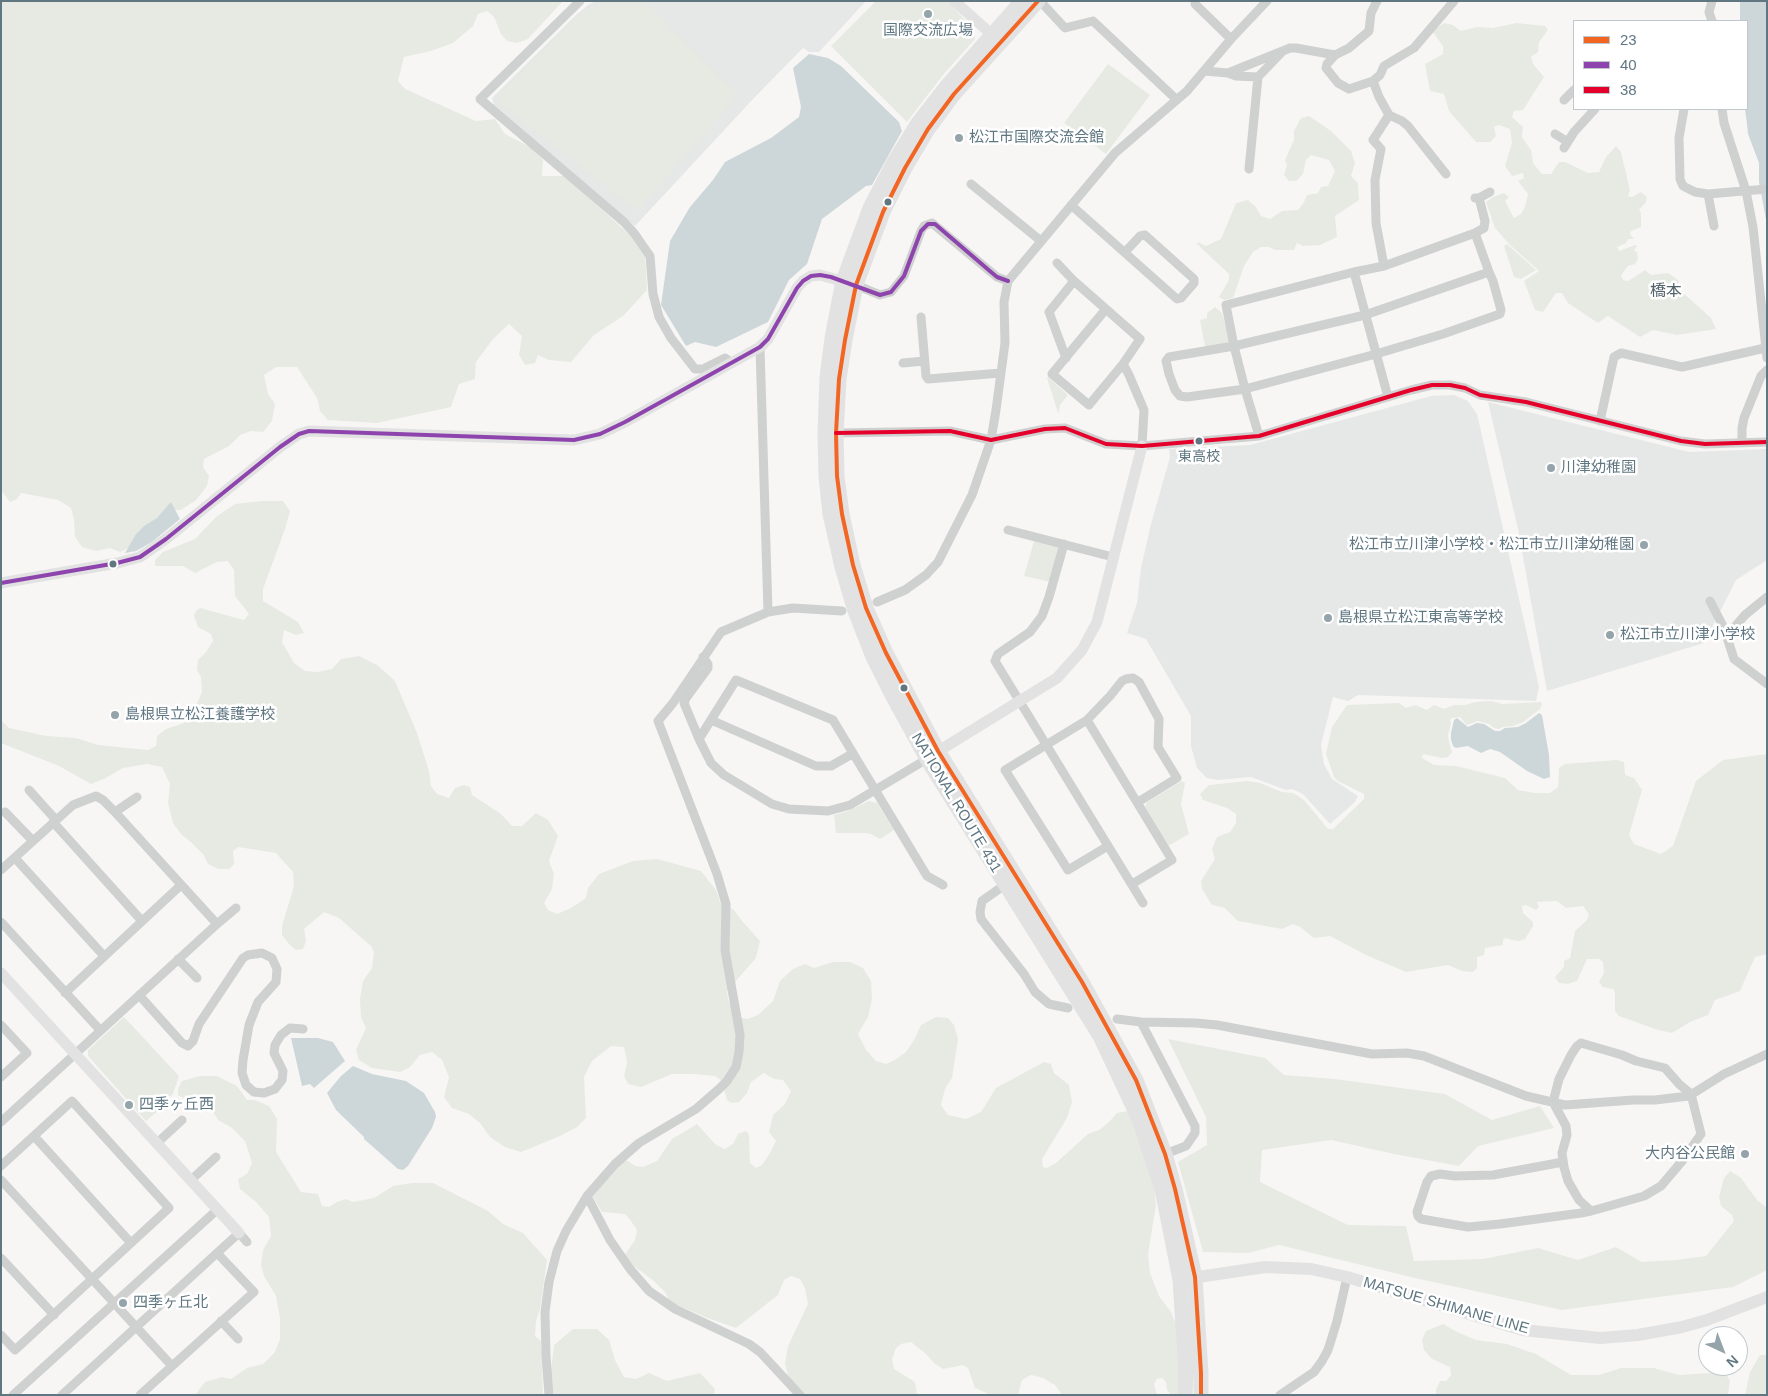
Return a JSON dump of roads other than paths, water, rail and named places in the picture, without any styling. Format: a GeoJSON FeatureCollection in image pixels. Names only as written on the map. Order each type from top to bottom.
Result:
{"type":"FeatureCollection","features":[{"type":"Feature","properties":{"kind":"highway","name":"NATIONAL ROUTE 431"},"geometry":{"type":"LineString","coordinates":[[1022,1],[928,129],[882,212],[849,283],[832,338],[827,378],[825,433],[826,476],[830,514],[855,612],[873,657],[933,755],[1082,982],[1136,1080],[1165,1154],[1183,1218],[1188,1278],[1201,1373],[1201,1395]]}},
{"type":"Feature","properties":{"kind":"highway","name":"NATIONAL ROUTE 431"},"geometry":{"type":"LineString","coordinates":[[996,38],[1039,1]]}},
{"type":"Feature","properties":{"kind":"highway","name":"NATIONAL ROUTE 431"},"geometry":{"type":"LineString","coordinates":[[849,283],[839,379],[836,433],[837,476],[842,514],[853,566],[866,608],[933,755],[1006,884],[1100,1036],[1139,1119],[1188,1278],[1185,1395]]}},
{"type":"Feature","properties":{"kind":"main road","name":"MATSUE SHIMANE LINE"},"geometry":{"type":"LineString","coordinates":[[1188,1278],[1266,1267],[1311,1269],[1347,1277],[1523,1330],[1600,1338],[1638,1335],[1682,1327],[1707,1320],[1767,1297]]}},
{"type":"Feature","properties":{"kind":"street"},"geometry":{"type":"LineString","coordinates":[[580,1],[480,99],[624,222],[634,233],[650,256],[653,294],[659,317],[671,338],[695,369],[703,369],[725,358],[732,363]]}},
{"type":"Feature","properties":{"kind":"street"},"geometry":{"type":"LineString","coordinates":[[954,1],[996,38]]}},
{"type":"Feature","properties":{"kind":"street"},"geometry":{"type":"LineString","coordinates":[[1039,1],[1065,28],[1093,22],[1177,100]]}},
{"type":"Feature","properties":{"kind":"street"},"geometry":{"type":"LineString","coordinates":[[877,602],[904,590],[926,575],[938,562],[972,495],[991,440],[1004,344],[1003,310],[1008,281],[1115,153],[1177,100],[1231,38],[1267,1]]}},
{"type":"Feature","properties":{"kind":"street"},"geometry":{"type":"LineString","coordinates":[[1377,1],[1371,13],[1369,31],[1327,64],[1326,68],[1343,87],[1352,89],[1372,81],[1380,75],[1384,66],[1414,48],[1454,1]]}},
{"type":"Feature","properties":{"kind":"street"},"geometry":{"type":"LineString","coordinates":[[1712,1],[1709,12],[1712,20]]}},
{"type":"Feature","properties":{"kind":"street"},"geometry":{"type":"LineString","coordinates":[[1195,4],[1231,38]]}},
{"type":"Feature","properties":{"kind":"street"},"geometry":{"type":"LineString","coordinates":[[1228,73],[1283,51],[1296,48],[1335,56]]}},
{"type":"Feature","properties":{"kind":"street"},"geometry":{"type":"LineString","coordinates":[[1249,169],[1258,77],[1283,51]]}},
{"type":"Feature","properties":{"kind":"street"},"geometry":{"type":"LineString","coordinates":[[1204,71],[1258,77]]}},
{"type":"Feature","properties":{"kind":"street"},"geometry":{"type":"LineString","coordinates":[[1372,81],[1389,115],[1408,126],[1446,174]]}},
{"type":"Feature","properties":{"kind":"street"},"geometry":{"type":"LineString","coordinates":[[1564,100],[1573,91]]}},
{"type":"Feature","properties":{"kind":"street"},"geometry":{"type":"LineString","coordinates":[[1555,134],[1566,145],[1583,120],[1593,110]]}},
{"type":"Feature","properties":{"kind":"street"},"geometry":{"type":"LineString","coordinates":[[1684,110],[1679,138],[1681,183],[1687,189],[1708,194],[1767,189]]}},
{"type":"Feature","properties":{"kind":"street"},"geometry":{"type":"LineString","coordinates":[[1722,110],[1724,123],[1749,191],[1767,358]]}},
{"type":"Feature","properties":{"kind":"street"},"geometry":{"type":"LineString","coordinates":[[1384,266],[1376,222],[1375,180],[1381,149],[1374,140],[1389,115]]}},
{"type":"Feature","properties":{"kind":"street"},"geometry":{"type":"LineString","coordinates":[[971,184],[1041,241]]}},
{"type":"Feature","properties":{"kind":"street"},"geometry":{"type":"LineString","coordinates":[[1259,436],[1234,346],[1226,305],[1384,266],[1475,233],[1484,228],[1485,221],[1477,198],[1490,192]]}},
{"type":"Feature","properties":{"kind":"street"},"geometry":{"type":"LineString","coordinates":[[1708,194],[1714,226]]}},
{"type":"Feature","properties":{"kind":"street"},"geometry":{"type":"LineString","coordinates":[[1071,205],[1177,299],[1181,298],[1194,283],[1194,279],[1145,235],[1140,236],[1125,252]]}},
{"type":"Feature","properties":{"kind":"street"},"geometry":{"type":"LineString","coordinates":[[1,583],[117,563],[140,556],[166,539],[280,447],[299,434],[309,431],[574,440],[610,430],[760,347],[768,339],[797,288],[810,276],[820,275],[849,283],[880,295],[891,292],[904,276],[921,231],[924,226],[932,223],[997,277],[1008,281]]}},
{"type":"Feature","properties":{"kind":"street"},"geometry":{"type":"LineString","coordinates":[[1475,233],[1489,272],[1501,310],[1500,314],[1443,334],[1246,390],[1183,397],[1175,390],[1169,374],[1166,361],[1169,357],[1234,346],[1365,315],[1489,272]]}},
{"type":"Feature","properties":{"kind":"street"},"geometry":{"type":"LineString","coordinates":[[1057,263],[1074,281],[1106,309],[1140,340],[1088,405],[1052,374],[1106,309]]}},
{"type":"Feature","properties":{"kind":"street"},"geometry":{"type":"LineString","coordinates":[[1354,272],[1388,396]]}},
{"type":"Feature","properties":{"kind":"street"},"geometry":{"type":"LineString","coordinates":[[1066,358],[1049,312],[1074,281]]}},
{"type":"Feature","properties":{"kind":"street"},"geometry":{"type":"LineString","coordinates":[[921,317],[924,361],[928,379],[1000,373]]}},
{"type":"Feature","properties":{"kind":"street"},"geometry":{"type":"LineString","coordinates":[[760,347],[768,612]]}},
{"type":"Feature","properties":{"kind":"street"},"geometry":{"type":"LineString","coordinates":[[1600,421],[1614,357],[1621,353],[1682,367],[1765,348]]}},
{"type":"Feature","properties":{"kind":"street"},"geometry":{"type":"LineString","coordinates":[[903,363],[924,361]]}},
{"type":"Feature","properties":{"kind":"street"},"geometry":{"type":"LineString","coordinates":[[703,657],[708,664],[708,668],[684,703],[711,763],[724,775],[772,804],[789,809],[828,811],[850,806],[1057,678],[1082,650],[1097,622],[1142,446],[1144,410],[1129,375],[1122,364]]}},
{"type":"Feature","properties":{"kind":"street"},"geometry":{"type":"LineString","coordinates":[[1742,442],[1744,418],[1762,376],[1767,370]]}},
{"type":"Feature","properties":{"kind":"street"},"geometry":{"type":"LineString","coordinates":[[836,433],[950,431],[991,440],[1045,429],[1066,428],[1106,444],[1142,446],[1259,436],[1388,396],[1432,385],[1450,385],[1466,388],[1480,394],[1526,402],[1693,443],[1767,442]]}},
{"type":"Feature","properties":{"kind":"street"},"geometry":{"type":"LineString","coordinates":[[1008,530],[1113,557]]}},
{"type":"Feature","properties":{"kind":"street"},"geometry":{"type":"LineString","coordinates":[[1064,544],[1042,616],[1030,632],[998,654],[996,663],[1143,903]]}},
{"type":"Feature","properties":{"kind":"street"},"geometry":{"type":"LineString","coordinates":[[1727,636],[1745,615],[1767,597]]}},
{"type":"Feature","properties":{"kind":"street"},"geometry":{"type":"LineString","coordinates":[[1710,601],[1727,636],[1734,659],[1767,684]]}},
{"type":"Feature","properties":{"kind":"street"},"geometry":{"type":"LineString","coordinates":[[549,1395],[545,1321],[549,1282],[557,1250],[566,1230],[587,1196],[615,1164],[639,1143],[707,1101],[727,1081],[736,1067],[739,1052],[740,1035],[725,950],[726,904],[717,874],[658,721],[673,703],[721,632],[768,612],[793,608],[842,611]]}},
{"type":"Feature","properties":{"kind":"street"},"geometry":{"type":"LineString","coordinates":[[1108,846],[1068,870],[1005,770],[1087,720],[1122,681],[1130,678],[1136,679],[1159,719],[1158,747],[1177,778],[1138,802]]}},
{"type":"Feature","properties":{"kind":"street"},"geometry":{"type":"LineString","coordinates":[[699,739],[736,680],[833,720],[927,876],[943,886]]}},
{"type":"Feature","properties":{"kind":"street"},"geometry":{"type":"LineString","coordinates":[[711,720],[816,766],[831,766],[852,754]]}},
{"type":"Feature","properties":{"kind":"street"},"geometry":{"type":"LineString","coordinates":[[1087,720],[1172,860],[1132,884]]}},
{"type":"Feature","properties":{"kind":"street"},"geometry":{"type":"LineString","coordinates":[[29,790],[142,921]]}},
{"type":"Feature","properties":{"kind":"street"},"geometry":{"type":"LineString","coordinates":[[1,870],[73,805],[96,796],[115,812],[217,924]]}},
{"type":"Feature","properties":{"kind":"street"},"geometry":{"type":"LineString","coordinates":[[115,812],[137,797]]}},
{"type":"Feature","properties":{"kind":"street"},"geometry":{"type":"LineString","coordinates":[[5,812],[33,841]]}},
{"type":"Feature","properties":{"kind":"street"},"geometry":{"type":"LineString","coordinates":[[15,858],[104,956]]}},
{"type":"Feature","properties":{"kind":"street"},"geometry":{"type":"LineString","coordinates":[[1006,884],[982,901],[981,919],[1024,974],[1035,992],[1049,1004],[1068,1008]]}},
{"type":"Feature","properties":{"kind":"street"},"geometry":{"type":"LineString","coordinates":[[65,993],[181,885]]}},
{"type":"Feature","properties":{"kind":"street"},"geometry":{"type":"LineString","coordinates":[[1,1122],[236,908]]}},
{"type":"Feature","properties":{"kind":"street"},"geometry":{"type":"LineString","coordinates":[[1,922],[100,1030]]}},
{"type":"Feature","properties":{"kind":"street"},"geometry":{"type":"LineString","coordinates":[[139,995],[182,1043],[188,1046],[193,1042],[199,1024],[243,958],[248,955],[262,953],[272,958],[277,969],[276,982],[258,1002],[249,1025],[243,1060],[242,1073],[246,1085],[254,1092],[264,1093],[275,1089],[282,1080],[283,1071],[274,1054],[275,1045],[281,1035],[290,1028],[303,1029]]}},
{"type":"Feature","properties":{"kind":"street"},"geometry":{"type":"LineString","coordinates":[[178,959],[197,978]]}},
{"type":"Feature","properties":{"kind":"street"},"geometry":{"type":"LineString","coordinates":[[1,973],[243,1237],[217,1253],[62,1395]]}},
{"type":"Feature","properties":{"kind":"street"},"geometry":{"type":"LineString","coordinates":[[1117,1019],[1140,1022],[1217,1025],[1372,1054],[1407,1053],[1424,1056],[1512,1091],[1565,1105],[1679,1098],[1691,1094],[1724,1074],[1767,1054]]}},
{"type":"Feature","properties":{"kind":"street"},"geometry":{"type":"LineString","coordinates":[[1140,1022],[1195,1126],[1195,1132],[1186,1146],[1165,1154]]}},
{"type":"Feature","properties":{"kind":"street"},"geometry":{"type":"LineString","coordinates":[[1,1025],[27,1053],[1,1077]]}},
{"type":"Feature","properties":{"kind":"street"},"geometry":{"type":"LineString","coordinates":[[1563,1162],[1493,1175],[1455,1176],[1440,1174],[1431,1176],[1427,1182],[1417,1212],[1418,1216],[1421,1220],[1468,1228],[1500,1224],[1591,1211],[1644,1196],[1656,1190],[1665,1182],[1701,1134],[1691,1094],[1678,1084],[1665,1068],[1636,1061],[1581,1043],[1571,1055],[1559,1079],[1553,1102],[1566,1126],[1567,1135],[1562,1154],[1568,1181],[1574,1193],[1591,1211]]}},
{"type":"Feature","properties":{"kind":"street"},"geometry":{"type":"LineString","coordinates":[[1,1166],[72,1102],[169,1208],[15,1350],[1,1335]]}},
{"type":"Feature","properties":{"kind":"street"},"geometry":{"type":"LineString","coordinates":[[157,1143],[182,1120]]}},
{"type":"Feature","properties":{"kind":"street"},"geometry":{"type":"LineString","coordinates":[[34,1136],[131,1243]]}},
{"type":"Feature","properties":{"kind":"street"},"geometry":{"type":"LineString","coordinates":[[191,1180],[216,1157]]}},
{"type":"Feature","properties":{"kind":"street"},"geometry":{"type":"LineString","coordinates":[[1,1180],[172,1366]]}},
{"type":"Feature","properties":{"kind":"street"},"geometry":{"type":"LineString","coordinates":[[587,1196],[610,1240],[634,1275],[649,1291],[675,1309],[749,1344],[760,1352],[800,1395]]}},
{"type":"Feature","properties":{"kind":"street"},"geometry":{"type":"LineString","coordinates":[[14,1395],[218,1209]]}},
{"type":"Feature","properties":{"kind":"street"},"geometry":{"type":"LineString","coordinates":[[141,1395],[254,1292],[217,1253]]}},
{"type":"Feature","properties":{"kind":"street"},"geometry":{"type":"LineString","coordinates":[[1,1258],[54,1314]]}},
{"type":"Feature","properties":{"kind":"street"},"geometry":{"type":"LineString","coordinates":[[1280,1395],[1314,1372],[1322,1361],[1328,1350],[1337,1321],[1347,1277]]}},
{"type":"Feature","properties":{"kind":"street"},"geometry":{"type":"LineString","coordinates":[[221,1321],[238,1338]]}},
{"type":"Feature","properties":{"kind":"place","name":"国際交流広場"},"geometry":{"type":"Point","coordinates":[928,14]}},
{"type":"Feature","properties":{"kind":"place","name":"松江市国際交流会館"},"geometry":{"type":"Point","coordinates":[959,138]}},
{"type":"Feature","properties":{"kind":"place","name":"東高校"},"geometry":{"type":"Point","coordinates":[1199,441]}},
{"type":"Feature","properties":{"kind":"place","name":"川津幼稚園"},"geometry":{"type":"Point","coordinates":[1551,468]}},
{"type":"Feature","properties":{"kind":"place","name":"松江市立川津小学校・松江市立川津幼稚園"},"geometry":{"type":"Point","coordinates":[1644,545]}},
{"type":"Feature","properties":{"kind":"place","name":"島根県立松江東高等学校"},"geometry":{"type":"Point","coordinates":[1328,618]}},
{"type":"Feature","properties":{"kind":"place","name":"松江市立川津小学校"},"geometry":{"type":"Point","coordinates":[1610,635]}},
{"type":"Feature","properties":{"kind":"place","name":"島根県立松江養護学校"},"geometry":{"type":"Point","coordinates":[115,715]}},
{"type":"Feature","properties":{"kind":"place","name":"四季ヶ丘西"},"geometry":{"type":"Point","coordinates":[129,1105]}},
{"type":"Feature","properties":{"kind":"place","name":"大内谷公民館"},"geometry":{"type":"Point","coordinates":[1745,1154]}},
{"type":"Feature","properties":{"kind":"place","name":"四季ヶ丘北"},"geometry":{"type":"Point","coordinates":[123,1303]}},
{"type":"Feature","properties":{"kind":"district","name":"橋本"},"geometry":{"type":"Point","coordinates":[1666,292]}}]}
